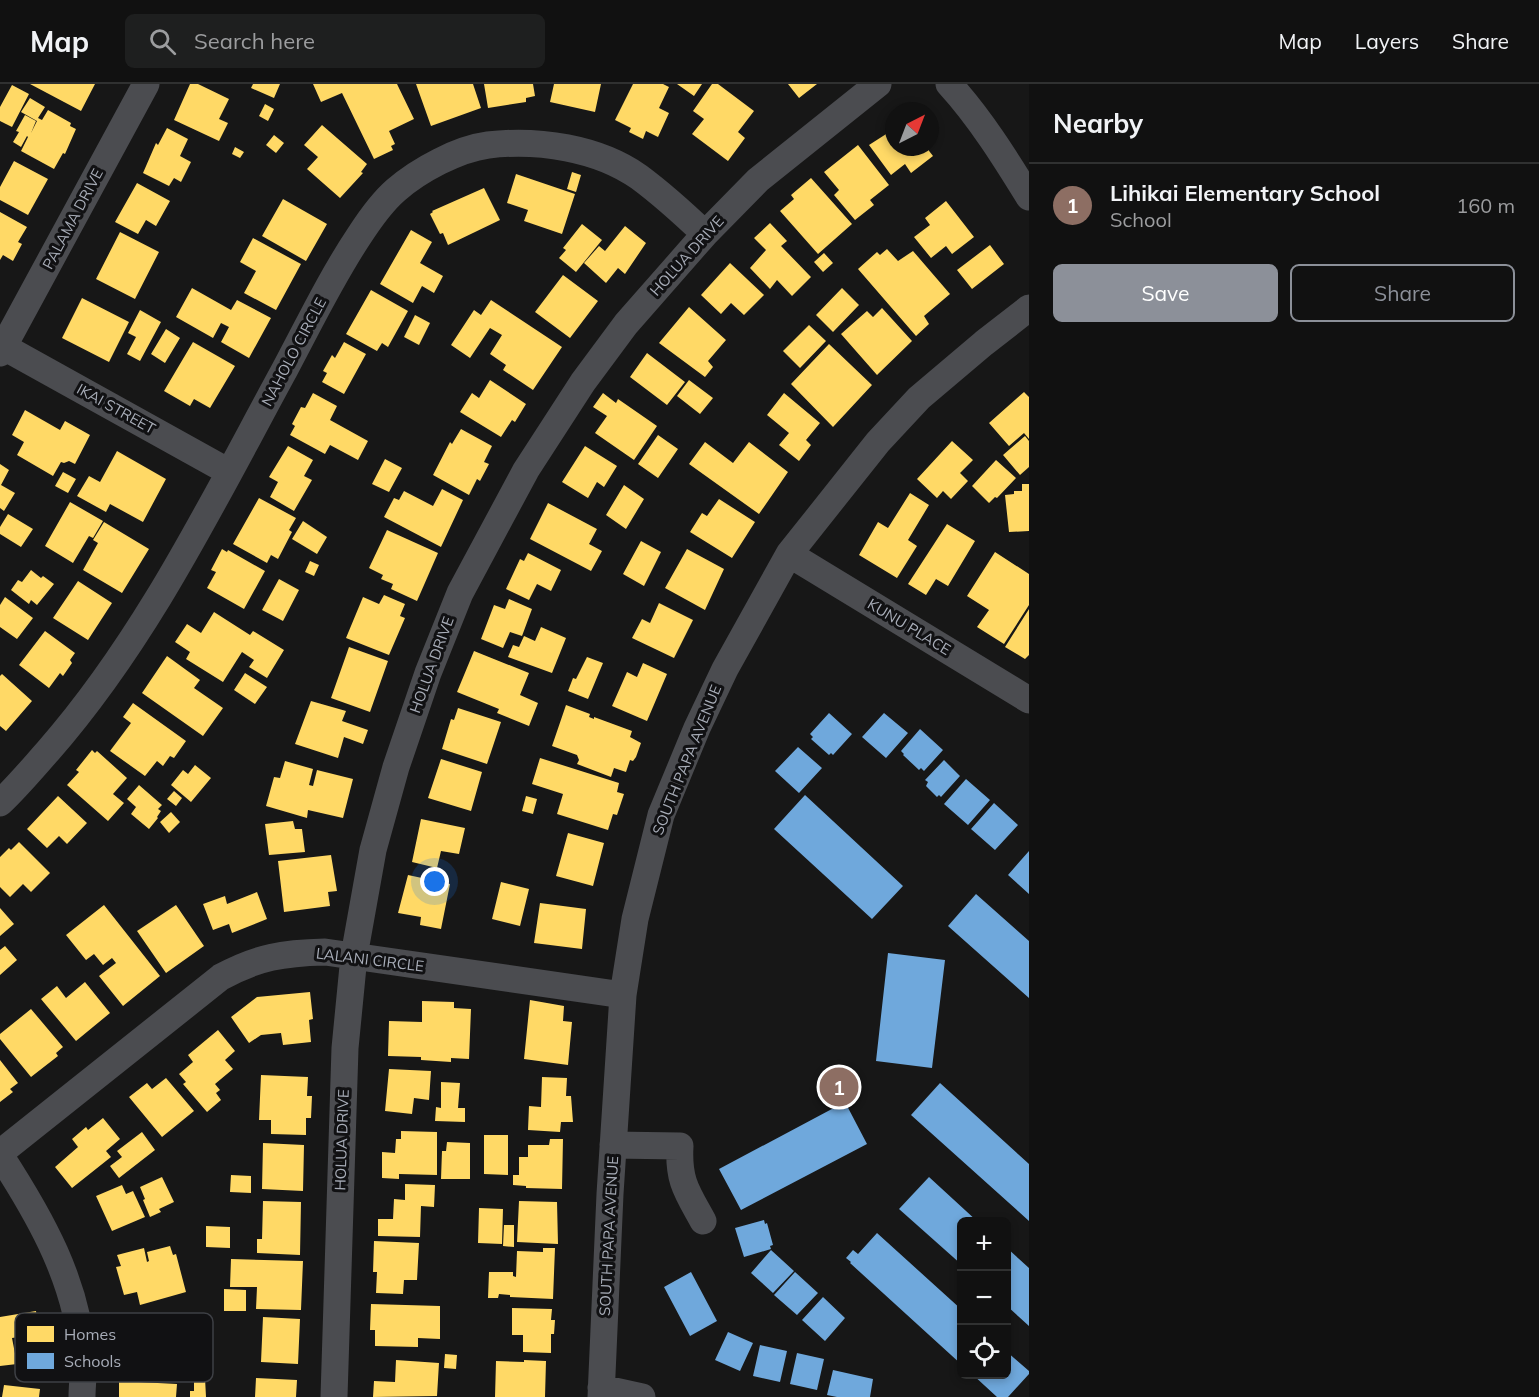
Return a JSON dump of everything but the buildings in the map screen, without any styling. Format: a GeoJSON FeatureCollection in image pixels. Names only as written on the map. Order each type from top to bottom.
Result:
{"type":"FeatureCollection","features":[{"type":"Feature","properties":{"kind":"street","name":"PALAMA DRIVE"},"geometry":{"type":"LineString","coordinates":[[2,350],[146,84]]}},
{"type":"Feature","properties":{"kind":"street","name":"HOLUA DRIVE"},"geometry":{"type":"LineString","coordinates":[[334,1397],[345,1048],[354,956],[374,850],[396,767],[428,673],[460,593],[526,470],[583,382],[626,324],[705,234],[758,180],[878,84]]}},
{"type":"Feature","properties":{"kind":"street"},"geometry":{"type":"LineString","coordinates":[[949,84],[966,103],[1029,197]]}},
{"type":"Feature","properties":{"kind":"street","name":"NAHOLO CIRCLE"},"geometry":{"type":"LineString","coordinates":[[0,803],[68,728],[105,681],[168,581],[344,259],[381,204],[396,190],[436,164],[470,149],[532,143],[601,157],[638,176],[705,234]]}},
{"type":"Feature","properties":{"kind":"street","name":"SOUTH PAPA AVENUE"},"geometry":{"type":"LineString","coordinates":[[601,1392],[623,995],[635,919],[662,815],[697,728],[725,669],[789,554],[878,442],[919,398],[1029,308]]}},
{"type":"Feature","properties":{"kind":"street","name":"IKAI STREET"},"geometry":{"type":"LineString","coordinates":[[2,350],[229,472]]}},
{"type":"Feature","properties":{"kind":"street","name":"KUNU PLACE"},"geometry":{"type":"LineString","coordinates":[[789,554],[1029,700]]}},
{"type":"Feature","properties":{"kind":"street","name":"LALANI CIRCLE"},"geometry":{"type":"LineString","coordinates":[[0,1154],[221,977],[244,965],[280,954],[325,952],[623,995]]}},
{"type":"Feature","properties":{"kind":"street"},"geometry":{"type":"LineString","coordinates":[[613,1145],[680,1146],[679,1168],[684,1186],[703,1221]]}},
{"type":"Feature","properties":{"kind":"street"},"geometry":{"type":"LineString","coordinates":[[0,1154],[44,1226],[61,1262],[75,1313]]}},
{"type":"Feature","properties":{"kind":"street"},"geometry":{"type":"LineString","coordinates":[[82,1382],[82,1397]]}},
{"type":"Feature","properties":{"kind":"street"},"geometry":{"type":"LineString","coordinates":[[601,1392],[642,1397]]}},
{"type":"Feature","properties":{"kind":"place","name":"Lihikai Elementary School"},"geometry":{"type":"Point","coordinates":[839,1087]}}]}
